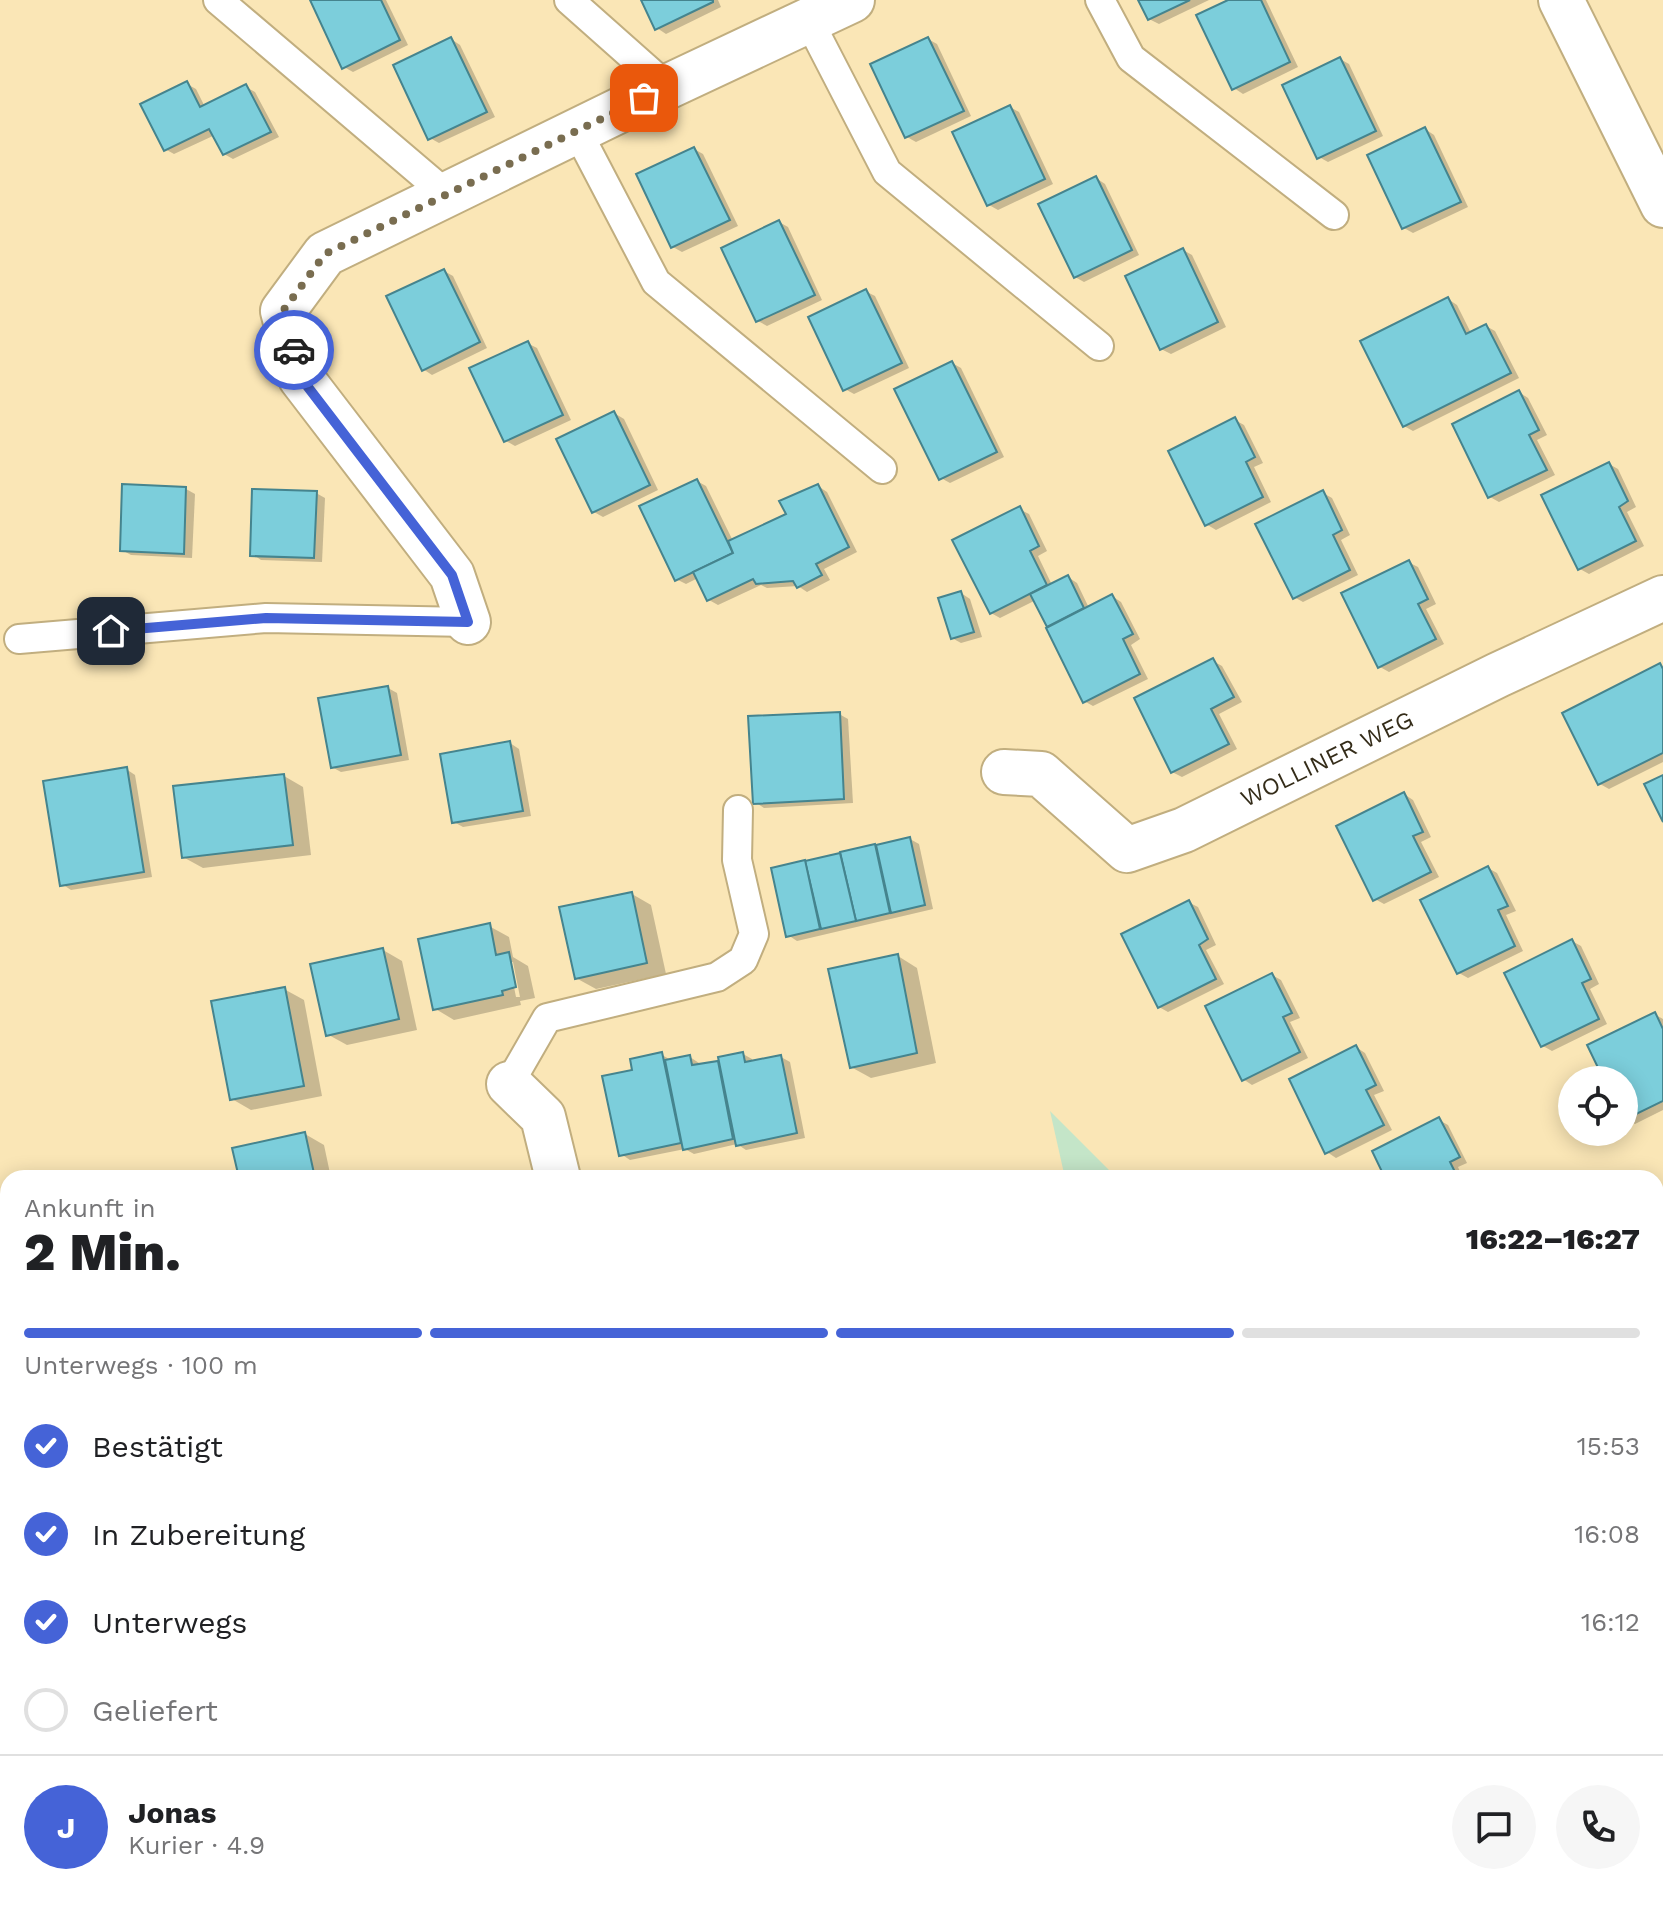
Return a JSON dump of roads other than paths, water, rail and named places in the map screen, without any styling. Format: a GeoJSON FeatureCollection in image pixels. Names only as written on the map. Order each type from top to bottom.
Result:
{"type":"FeatureCollection","features":[{"type":"Feature","properties":{"kind":"street"},"geometry":{"type":"LineString","coordinates":[[468,622],[452,575],[301,378],[283,311],[325,254],[852,0]]}},
{"type":"Feature","properties":{"kind":"street"},"geometry":{"type":"LineString","coordinates":[[1561,0],[1663,205]]}},
{"type":"Feature","properties":{"kind":"street","name":"WOLLINER WEG"},"geometry":{"type":"LineString","coordinates":[[1004,772],[1041,774],[1127,850],[1184,830],[1498,675],[1663,598]]}},
{"type":"Feature","properties":{"kind":"street"},"geometry":{"type":"LineString","coordinates":[[509,1084],[543,1117],[556,1170]]}},
{"type":"Feature","properties":{"kind":"lane"},"geometry":{"type":"LineString","coordinates":[[218,0],[446,194]]}},
{"type":"Feature","properties":{"kind":"lane"},"geometry":{"type":"LineString","coordinates":[[569,0],[667,87]]}},
{"type":"Feature","properties":{"kind":"lane"},"geometry":{"type":"LineString","coordinates":[[1100,0],[1131,58],[1334,215]]}},
{"type":"Feature","properties":{"kind":"lane"},"geometry":{"type":"LineString","coordinates":[[809,21],[887,172],[1099,346]]}},
{"type":"Feature","properties":{"kind":"lane"},"geometry":{"type":"LineString","coordinates":[[577,131],[656,282],[882,469]]}},
{"type":"Feature","properties":{"kind":"lane"},"geometry":{"type":"LineString","coordinates":[[19,639],[266,618],[468,622]]}},
{"type":"Feature","properties":{"kind":"lane"},"geometry":{"type":"LineString","coordinates":[[509,1084],[547,1018],[717,977],[743,960],[754,934],[737,860],[738,810]]}}]}
